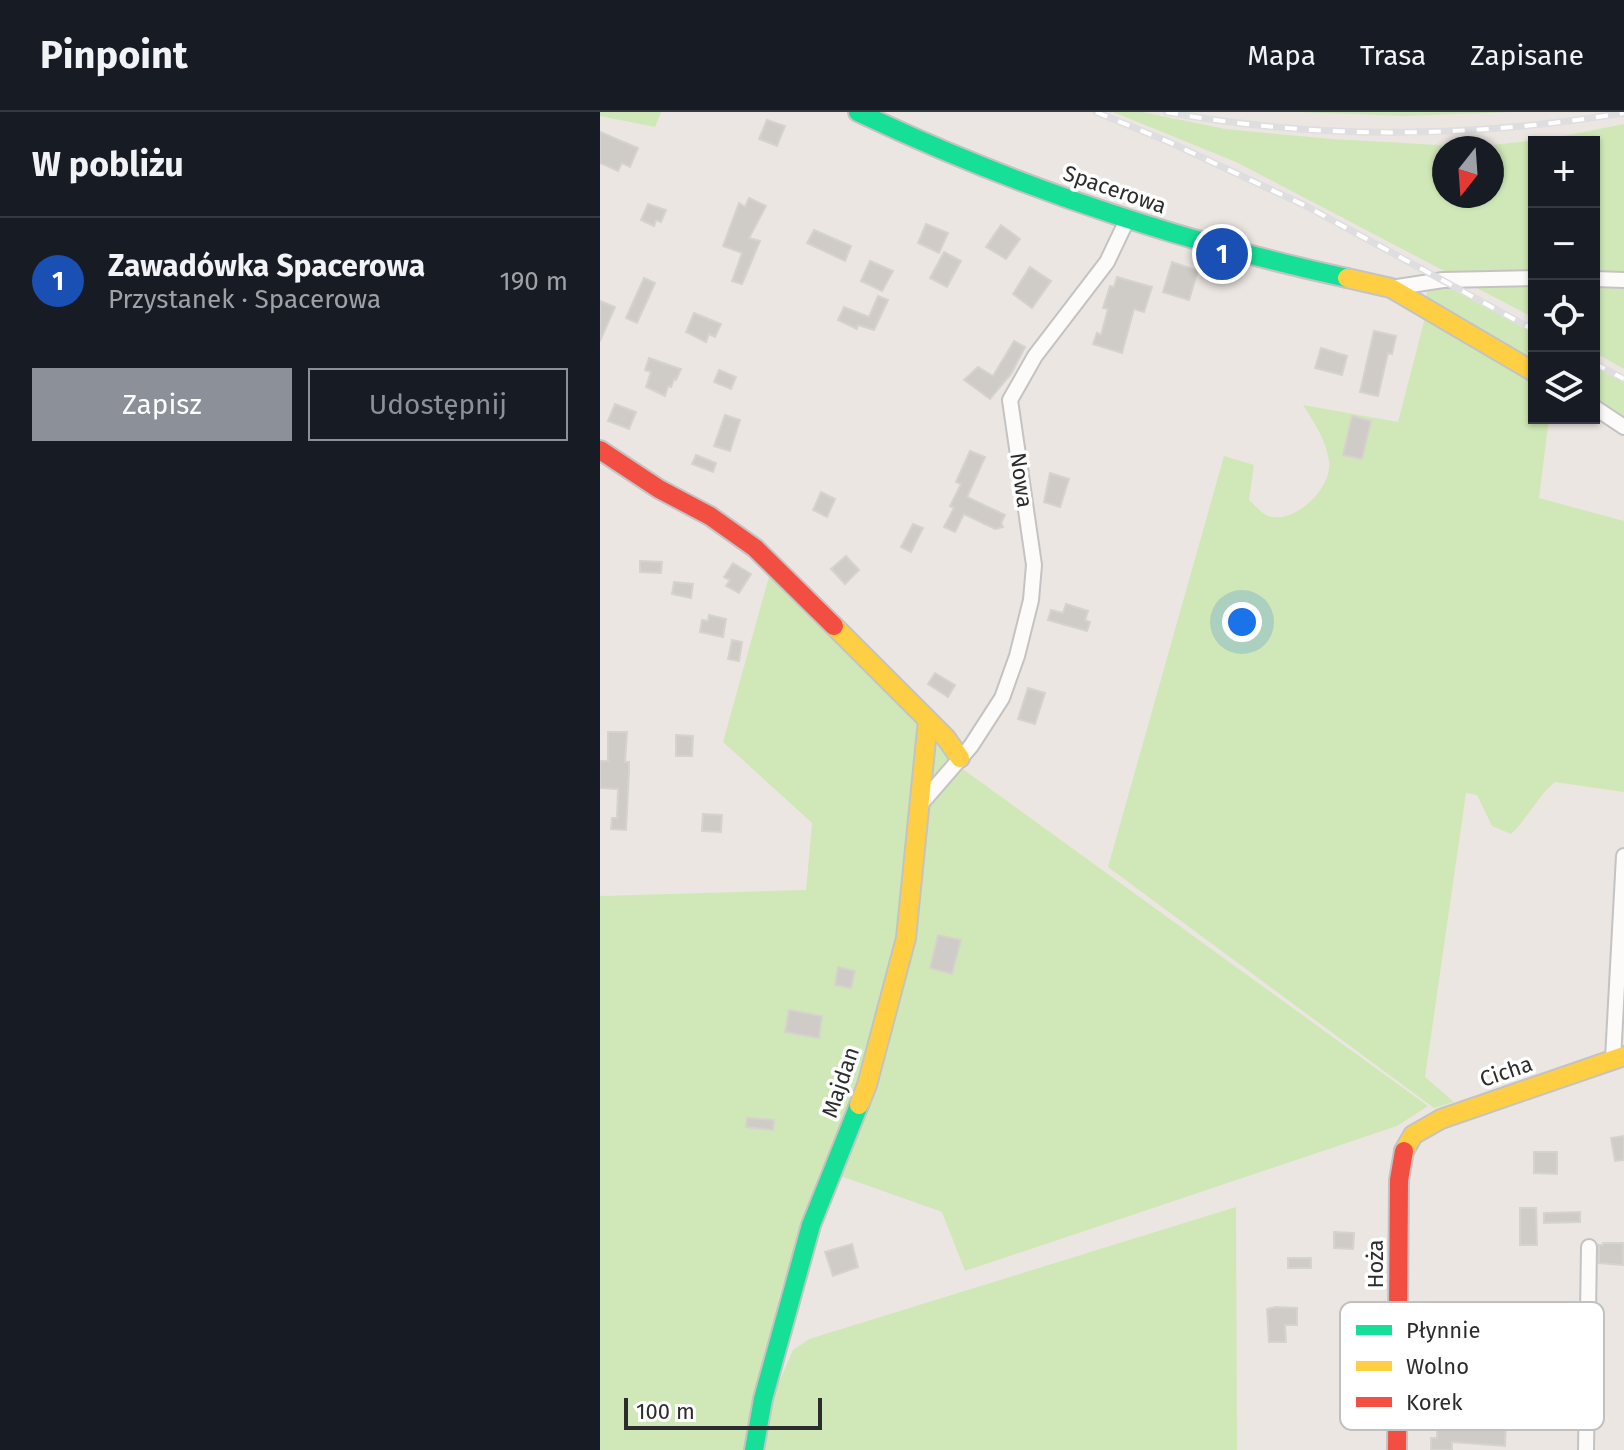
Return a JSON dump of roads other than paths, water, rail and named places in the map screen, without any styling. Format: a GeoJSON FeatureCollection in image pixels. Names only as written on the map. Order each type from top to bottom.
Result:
{"type":"FeatureCollection","features":[{"type":"Feature","properties":{"kind":"street","name":"Spacerowa"},"geometry":{"type":"LineString","coordinates":[[858,112],[943,152],[1127,220],[1247,255],[1391,288],[1528,368]]}},
{"type":"Feature","properties":{"kind":"street","name":"Nowa"},"geometry":{"type":"LineString","coordinates":[[919,806],[987,724],[1011,675],[1034,583],[1010,400],[1035,356],[1107,262],[1127,220]]}},
{"type":"Feature","properties":{"kind":"street"},"geometry":{"type":"LineString","coordinates":[[1391,288],[1443,280],[1528,278]]}},
{"type":"Feature","properties":{"kind":"street"},"geometry":{"type":"LineString","coordinates":[[1600,279],[1624,280]]}},
{"type":"Feature","properties":{"kind":"street"},"geometry":{"type":"LineString","coordinates":[[1600,411],[1624,427]]}},
{"type":"Feature","properties":{"kind":"street"},"geometry":{"type":"LineString","coordinates":[[600,450],[659,489],[710,516],[755,548],[946,738],[960,758]]}},
{"type":"Feature","properties":{"kind":"street","name":"Majdan"},"geometry":{"type":"LineString","coordinates":[[754,1450],[763,1399],[811,1225],[867,1085],[906,938],[928,720]]}},
{"type":"Feature","properties":{"kind":"street","name":"Cicha"},"geometry":{"type":"LineString","coordinates":[[1415,1131],[1441,1119],[1619,1058],[1624,856]]}},
{"type":"Feature","properties":{"kind":"street","name":"Hoża"},"geometry":{"type":"LineString","coordinates":[[1399,1302],[1399,1180],[1402,1152],[1415,1131]]}},
{"type":"Feature","properties":{"kind":"street"},"geometry":{"type":"LineString","coordinates":[[1588,1302],[1589,1247]]}},
{"type":"Feature","properties":{"kind":"street","name":"Hoża"},"geometry":{"type":"LineString","coordinates":[[1397,1430],[1397,1450]]}},
{"type":"Feature","properties":{"kind":"street"},"geometry":{"type":"LineString","coordinates":[[1586,1430],[1586,1450]]}},
{"type":"Feature","properties":{"kind":"railway"},"geometry":{"type":"LineString","coordinates":[[1096,112],[1169,142],[1306,206],[1528,327]]}},
{"type":"Feature","properties":{"kind":"railway"},"geometry":{"type":"LineString","coordinates":[[1166,112],[1280,127],[1395,132],[1509,127],[1624,113]]}},
{"type":"Feature","properties":{"kind":"railway"},"geometry":{"type":"LineString","coordinates":[[1600,366],[1624,379]]}},
{"type":"Feature","properties":{"kind":"place","name":"Zawadówka Spacerowa"},"geometry":{"type":"Point","coordinates":[1222,254]}}]}
